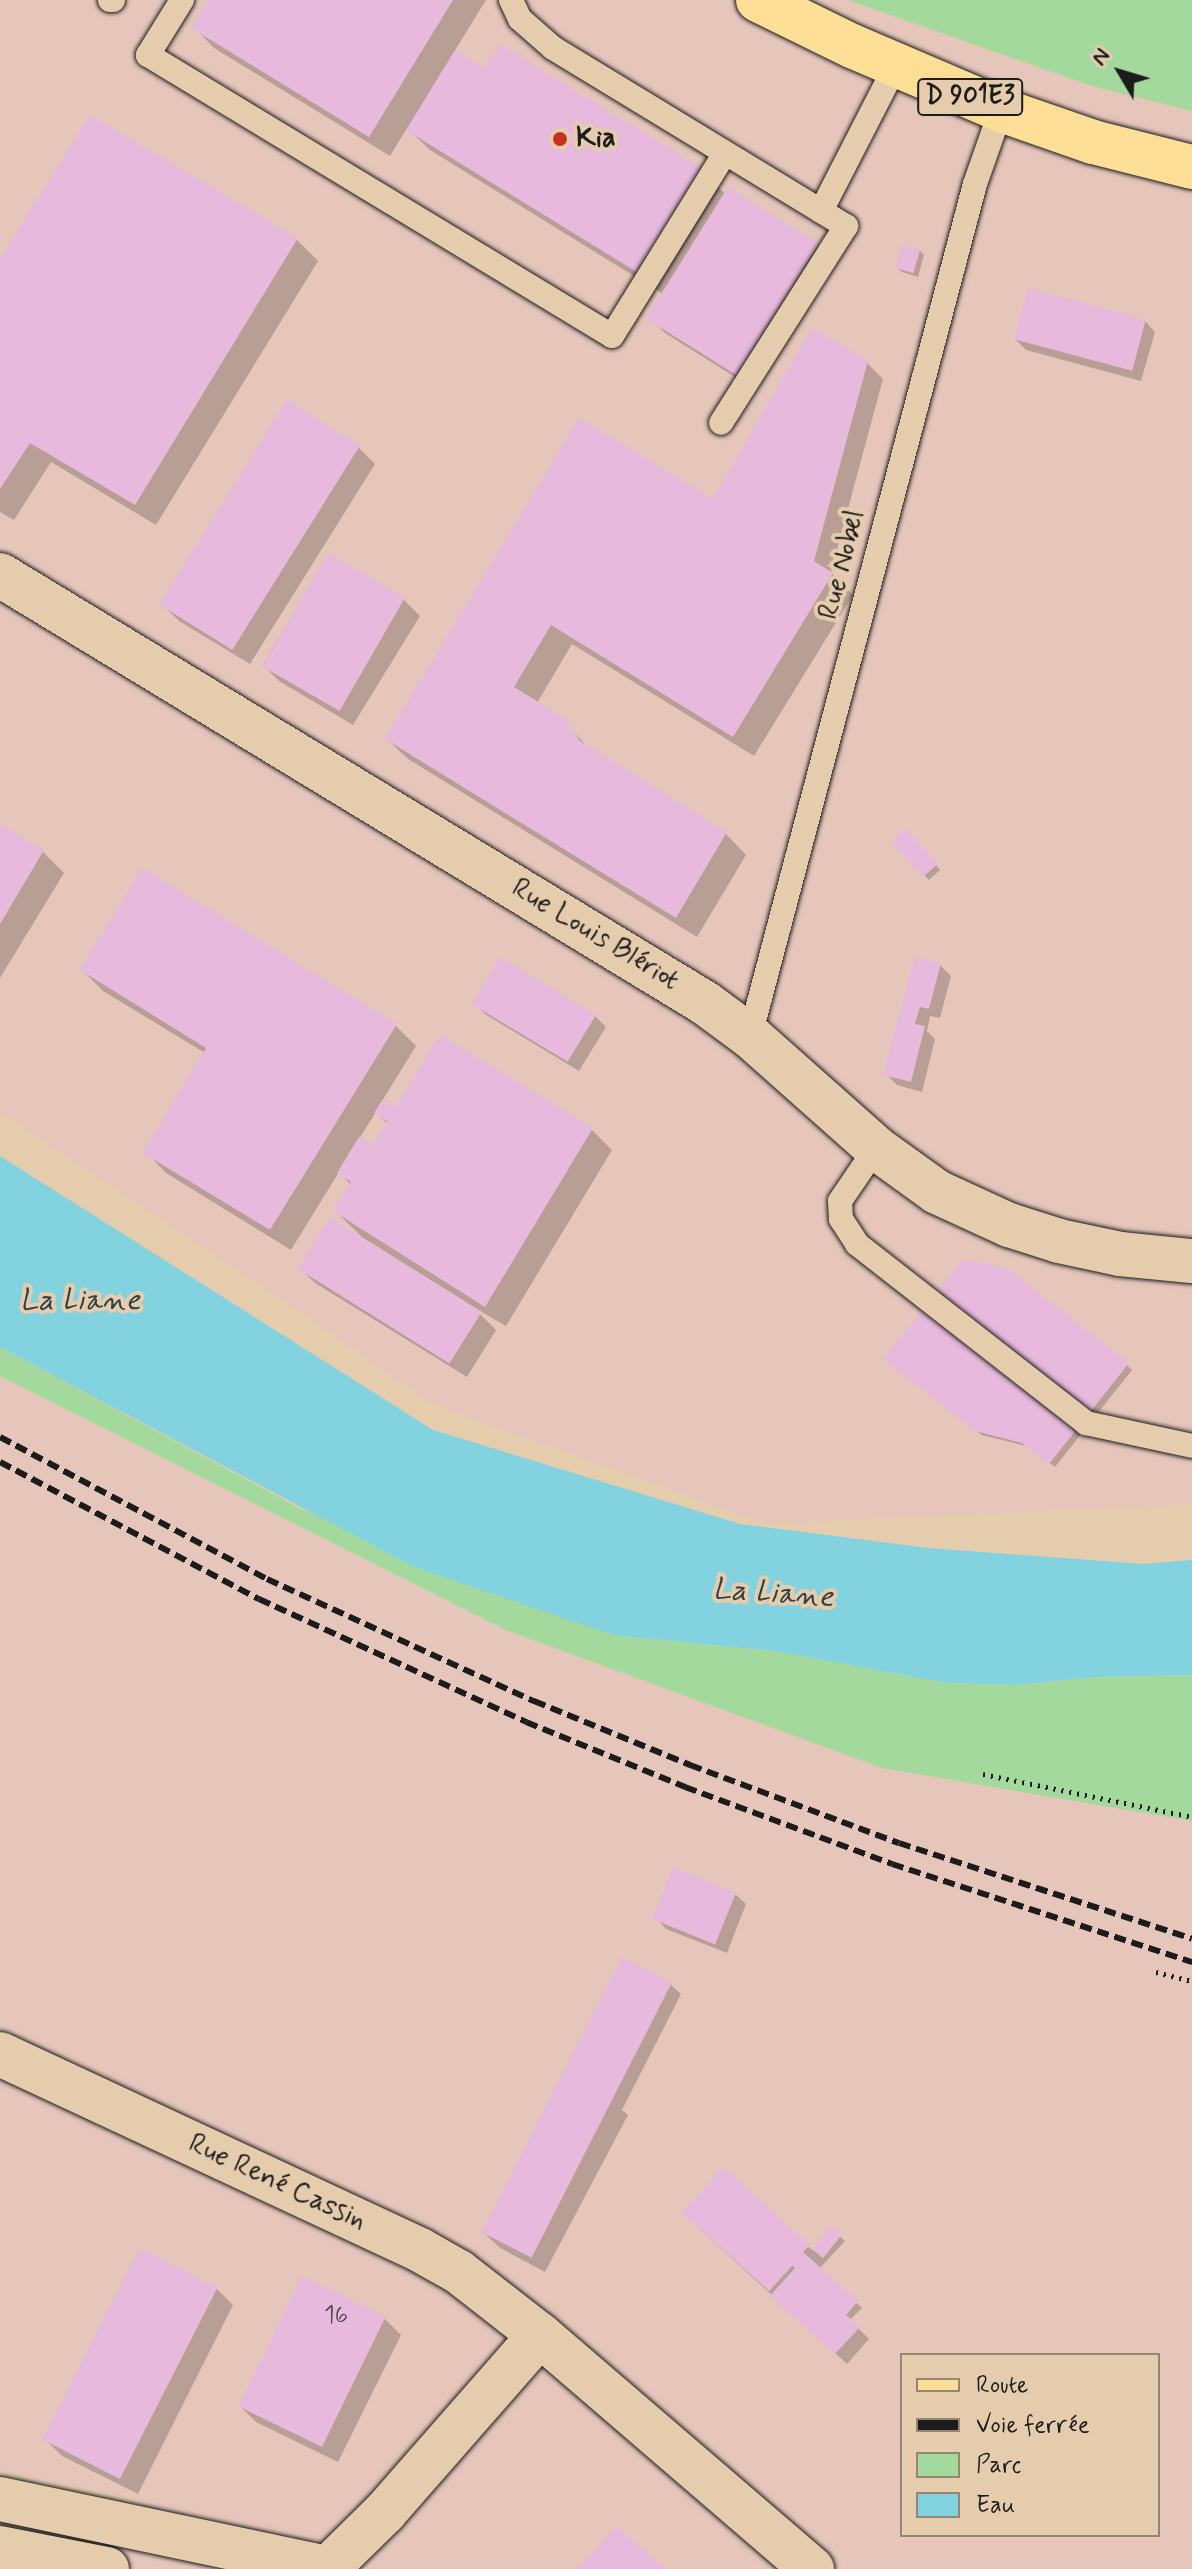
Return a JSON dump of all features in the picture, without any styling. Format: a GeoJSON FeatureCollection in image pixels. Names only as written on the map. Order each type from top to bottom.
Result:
{"type":"FeatureCollection","features":[{"type":"Feature","properties":{"kind":"main road","name":"D 901E3"},"geometry":{"type":"LineString","coordinates":[[758,0],[1001,110],[1093,142],[1192,167]]}},
{"type":"Feature","properties":{"kind":"street","name":"Rue Louis Blériot"},"geometry":{"type":"LineString","coordinates":[[0,575],[680,987],[750,1036],[876,1148],[937,1192],[1009,1225],[1094,1250],[1192,1261]]}},
{"type":"Feature","properties":{"kind":"street","name":"Rue René Cassin"},"geometry":{"type":"LineString","coordinates":[[0,2054],[430,2255],[475,2283],[540,2335],[812,2569]]}},
{"type":"Feature","properties":{"kind":"street"},"geometry":{"type":"LineString","coordinates":[[0,2499],[328,2569],[385,2512],[540,2335]]}},
{"type":"Feature","properties":{"kind":"street"},"geometry":{"type":"LineString","coordinates":[[0,2548],[107,2569]]}},
{"type":"Feature","properties":{"kind":"lane"},"geometry":{"type":"LineString","coordinates":[[182,0],[148,55],[612,336],[724,155]]}},
{"type":"Feature","properties":{"kind":"lane"},"geometry":{"type":"LineString","coordinates":[[511,0],[520,19],[553,48],[724,155],[846,226],[721,423]]}},
{"type":"Feature","properties":{"kind":"lane"},"geometry":{"type":"LineString","coordinates":[[821,211],[896,65]]}},
{"type":"Feature","properties":{"kind":"lane","name":"Rue Nobel"},"geometry":{"type":"LineString","coordinates":[[750,1036],[975,184],[1001,110]]}},
{"type":"Feature","properties":{"kind":"lane"},"geometry":{"type":"LineString","coordinates":[[876,1148],[840,1201],[841,1219],[857,1244],[1086,1423],[1192,1446]]}},
{"type":"Feature","properties":{"kind":"path"},"geometry":{"type":"LineString","coordinates":[[983,1774],[1192,1817]]}},
{"type":"Feature","properties":{"kind":"path"},"geometry":{"type":"LineString","coordinates":[[1156,1972],[1192,1981]]}},
{"type":"Feature","properties":{"kind":"shaded area"},"geometry":{"type":"Polygon","coordinates":[[[0,0],[848,0],[1092,86],[1192,111],[1192,1504],[766,1524],[434,1405],[256,1282],[0,1113],[0,0]]]}},
{"type":"Feature","properties":{"kind":"shaded area"},"geometry":{"type":"Polygon","coordinates":[[[0,1376],[506,1630],[882,1768],[1192,1821],[1192,2569],[94,2569],[144,2501],[0,2472],[0,1376]]]}},
{"type":"Feature","properties":{"kind":"green space"},"geometry":{"type":"Polygon","coordinates":[[[848,0],[1192,0],[1192,111],[1092,86],[848,0]]]}},
{"type":"Feature","properties":{"kind":"green space"},"geometry":{"type":"Polygon","coordinates":[[[0,1347],[299,1508],[613,1635],[775,1651],[947,1683],[1016,1685],[1095,1677],[1192,1675],[1192,1821],[882,1768],[506,1630],[0,1376],[0,1347]]]}},
{"type":"Feature","properties":{"kind":"water","name":"La Liane"},"geometry":{"type":"Polygon","coordinates":[[[0,1156],[433,1430],[740,1524],[928,1548],[1143,1564],[1192,1560],[1192,1675],[1095,1677],[1016,1685],[947,1683],[775,1651],[613,1635],[414,1567],[0,1347],[0,1156]]]}},
{"type":"Feature","properties":{"kind":"building"},"geometry":{"type":"Polygon","coordinates":[[[208,0],[453,0],[369,137],[191,28],[208,0]]]}},
{"type":"Feature","properties":{"kind":"building"},"geometry":{"type":"Polygon","coordinates":[[[500,44],[705,170],[640,274],[406,130],[455,50],[484,68],[500,44]]]}},
{"type":"Feature","properties":{"kind":"building"},"geometry":{"type":"Polygon","coordinates":[[[90,115],[298,238],[135,505],[30,443],[0,489],[0,259],[90,115]]]}},
{"type":"Feature","properties":{"kind":"building"},"geometry":{"type":"Polygon","coordinates":[[[728,187],[819,244],[737,375],[646,318],[728,187]]]}},
{"type":"Feature","properties":{"kind":"building"},"geometry":{"type":"Polygon","coordinates":[[[902,244],[920,249],[913,273],[895,268],[902,244]]]}},
{"type":"Feature","properties":{"kind":"building"},"geometry":{"type":"Polygon","coordinates":[[[1028,288],[1146,320],[1132,371],[1014,339],[1028,288]]]}},
{"type":"Feature","properties":{"kind":"building"},"geometry":{"type":"Polygon","coordinates":[[[812,328],[868,361],[814,561],[833,573],[733,737],[551,625],[514,687],[566,719],[580,741],[727,832],[676,918],[385,739],[579,418],[713,499],[812,328]]]}},
{"type":"Feature","properties":{"kind":"building"},"geometry":{"type":"Polygon","coordinates":[[[287,400],[360,446],[232,650],[159,604],[287,400]]]}},
{"type":"Feature","properties":{"kind":"building"},"geometry":{"type":"Polygon","coordinates":[[[328,553],[405,598],[340,711],[262,666],[328,553]]]}},
{"type":"Feature","properties":{"kind":"building"},"geometry":{"type":"Polygon","coordinates":[[[0,824],[44,850],[0,924],[0,824]]]}},
{"type":"Feature","properties":{"kind":"building"},"geometry":{"type":"Polygon","coordinates":[[[906,829],[937,864],[923,877],[892,842],[906,829]]]}},
{"type":"Feature","properties":{"kind":"building"},"geometry":{"type":"Polygon","coordinates":[[[142,868],[397,1024],[270,1230],[143,1153],[206,1048],[80,970],[142,868]]]}},
{"type":"Feature","properties":{"kind":"building"},"geometry":{"type":"Polygon","coordinates":[[[500,957],[596,1015],[568,1062],[472,1004],[500,957]]]}},
{"type":"Feature","properties":{"kind":"building"},"geometry":{"type":"Polygon","coordinates":[[[915,957],[941,963],[929,1009],[920,1007],[915,1024],[925,1026],[911,1082],[883,1075],[915,957]]]}},
{"type":"Feature","properties":{"kind":"building"},"geometry":{"type":"Polygon","coordinates":[[[440,1035],[593,1128],[485,1307],[333,1211],[351,1182],[337,1173],[359,1137],[373,1145],[387,1121],[374,1113],[383,1099],[396,1107],[440,1035]]]}},
{"type":"Feature","properties":{"kind":"building"},"geometry":{"type":"Polygon","coordinates":[[[330,1217],[482,1312],[449,1364],[298,1269],[330,1217]]]}},
{"type":"Feature","properties":{"kind":"building"},"geometry":{"type":"Polygon","coordinates":[[[964,1259],[1008,1269],[1129,1363],[1049,1464],[1022,1443],[975,1431],[883,1359],[964,1259]]]}},
{"type":"Feature","properties":{"kind":"building"},"geometry":{"type":"Polygon","coordinates":[[[673,1867],[736,1892],[715,1944],[652,1919],[673,1867]]]}},
{"type":"Feature","properties":{"kind":"building"},"geometry":{"type":"Polygon","coordinates":[[[622,1957],[672,1982],[532,2258],[482,2232],[622,1957]]]}},
{"type":"Feature","properties":{"kind":"building"},"geometry":{"type":"Polygon","coordinates":[[[723,2167],[810,2245],[803,2252],[858,2301],[846,2315],[860,2327],[835,2354],[770,2296],[795,2268],[792,2266],[769,2291],[682,2213],[723,2167]]]}},
{"type":"Feature","properties":{"kind":"building"},"geometry":{"type":"Polygon","coordinates":[[[831,2226],[842,2235],[823,2258],[812,2249],[831,2226]]]}},
{"type":"Feature","properties":{"kind":"building"},"geometry":{"type":"Polygon","coordinates":[[[140,2248],[218,2287],[120,2479],[42,2440],[140,2248]]]}},
{"type":"Feature","properties":{"kind":"building"},"geometry":{"type":"Polygon","coordinates":[[[302,2276],[386,2317],[322,2447],[238,2406],[302,2276]]]}},
{"type":"Feature","properties":{"kind":"building"},"geometry":{"type":"Polygon","coordinates":[[[616,2526],[665,2569],[578,2569],[616,2526]]]}},
{"type":"Feature","properties":{"kind":"railway"},"geometry":{"type":"LineString","coordinates":[[0,1437],[267,1579],[534,1701],[690,1765],[899,1843],[1192,1939]]}},
{"type":"Feature","properties":{"kind":"railway"},"geometry":{"type":"LineString","coordinates":[[0,1462],[259,1599],[526,1722],[685,1787],[892,1864],[1192,1962]]}},
{"type":"Feature","properties":{"kind":"place","name":"Kia"},"geometry":{"type":"Point","coordinates":[560,139]}}]}
